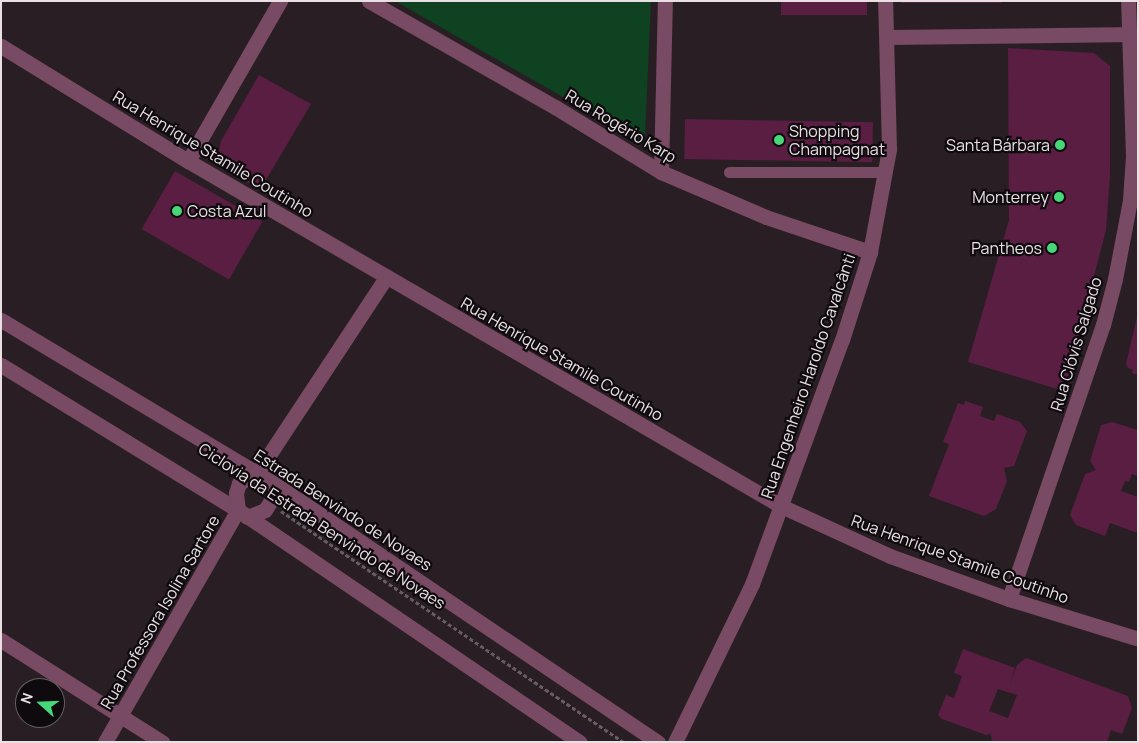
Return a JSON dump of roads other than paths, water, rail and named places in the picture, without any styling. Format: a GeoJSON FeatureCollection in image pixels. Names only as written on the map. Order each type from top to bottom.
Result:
{"type":"FeatureCollection","features":[{"type":"Feature","properties":{"kind":"street"},"geometry":{"type":"LineString","coordinates":[[188,161],[280,1]]}},
{"type":"Feature","properties":{"kind":"street","name":"Rua Rogério Karp"},"geometry":{"type":"LineString","coordinates":[[369,1],[556,108],[661,172],[766,217],[870,252]]}},
{"type":"Feature","properties":{"kind":"street"},"geometry":{"type":"LineString","coordinates":[[661,172],[665,1]]}},
{"type":"Feature","properties":{"kind":"street","name":"Rua Engenheiro Haroldo Cavalcânti"},"geometry":{"type":"LineString","coordinates":[[675,742],[752,584],[842,340],[870,252],[884,172],[890,117],[885,1]]}},
{"type":"Feature","properties":{"kind":"street","name":"Rua Clóvis Salgado"},"geometry":{"type":"LineString","coordinates":[[1009,599],[1103,325],[1115,279],[1130,200],[1133,156],[1133,34],[1128,1]]}},
{"type":"Feature","properties":{"kind":"street"},"geometry":{"type":"LineString","coordinates":[[886,37],[1133,34]]}},
{"type":"Feature","properties":{"kind":"street","name":"Rua Henrique Stamile Coutinho"},"geometry":{"type":"LineString","coordinates":[[1,46],[188,161],[781,506],[890,556],[1009,599],[1136,638]]}},
{"type":"Feature","properties":{"kind":"street","name":"Rua Professora Isolina Sartore"},"geometry":{"type":"LineString","coordinates":[[105,742],[242,514],[239,483],[257,473],[386,277]]}},
{"type":"Feature","properties":{"kind":"street","name":"Estrada Benvindo de Novaes"},"geometry":{"type":"LineString","coordinates":[[1,320],[275,484],[658,742]]}},
{"type":"Feature","properties":{"kind":"street"},"geometry":{"type":"LineString","coordinates":[[1,365],[242,514],[580,742]]}},
{"type":"Feature","properties":{"kind":"street"},"geometry":{"type":"LineString","coordinates":[[242,514],[258,514],[270,504],[275,484]]}},
{"type":"Feature","properties":{"kind":"street"},"geometry":{"type":"LineString","coordinates":[[1,640],[162,742]]}},
{"type":"Feature","properties":{"kind":"lane"},"geometry":{"type":"LineString","coordinates":[[729,172],[884,172]]}},
{"type":"Feature","properties":{"kind":"place","name":"Shopping Champagnat"},"geometry":{"type":"Point","coordinates":[779,140]}},
{"type":"Feature","properties":{"kind":"place","name":"Santa Bárbara"},"geometry":{"type":"Point","coordinates":[1060,145]}},
{"type":"Feature","properties":{"kind":"place","name":"Monterrey"},"geometry":{"type":"Point","coordinates":[1059,197]}},
{"type":"Feature","properties":{"kind":"place","name":"Costa Azul"},"geometry":{"type":"Point","coordinates":[177,211]}},
{"type":"Feature","properties":{"kind":"place","name":"Pantheos"},"geometry":{"type":"Point","coordinates":[1052,248]}}]}
